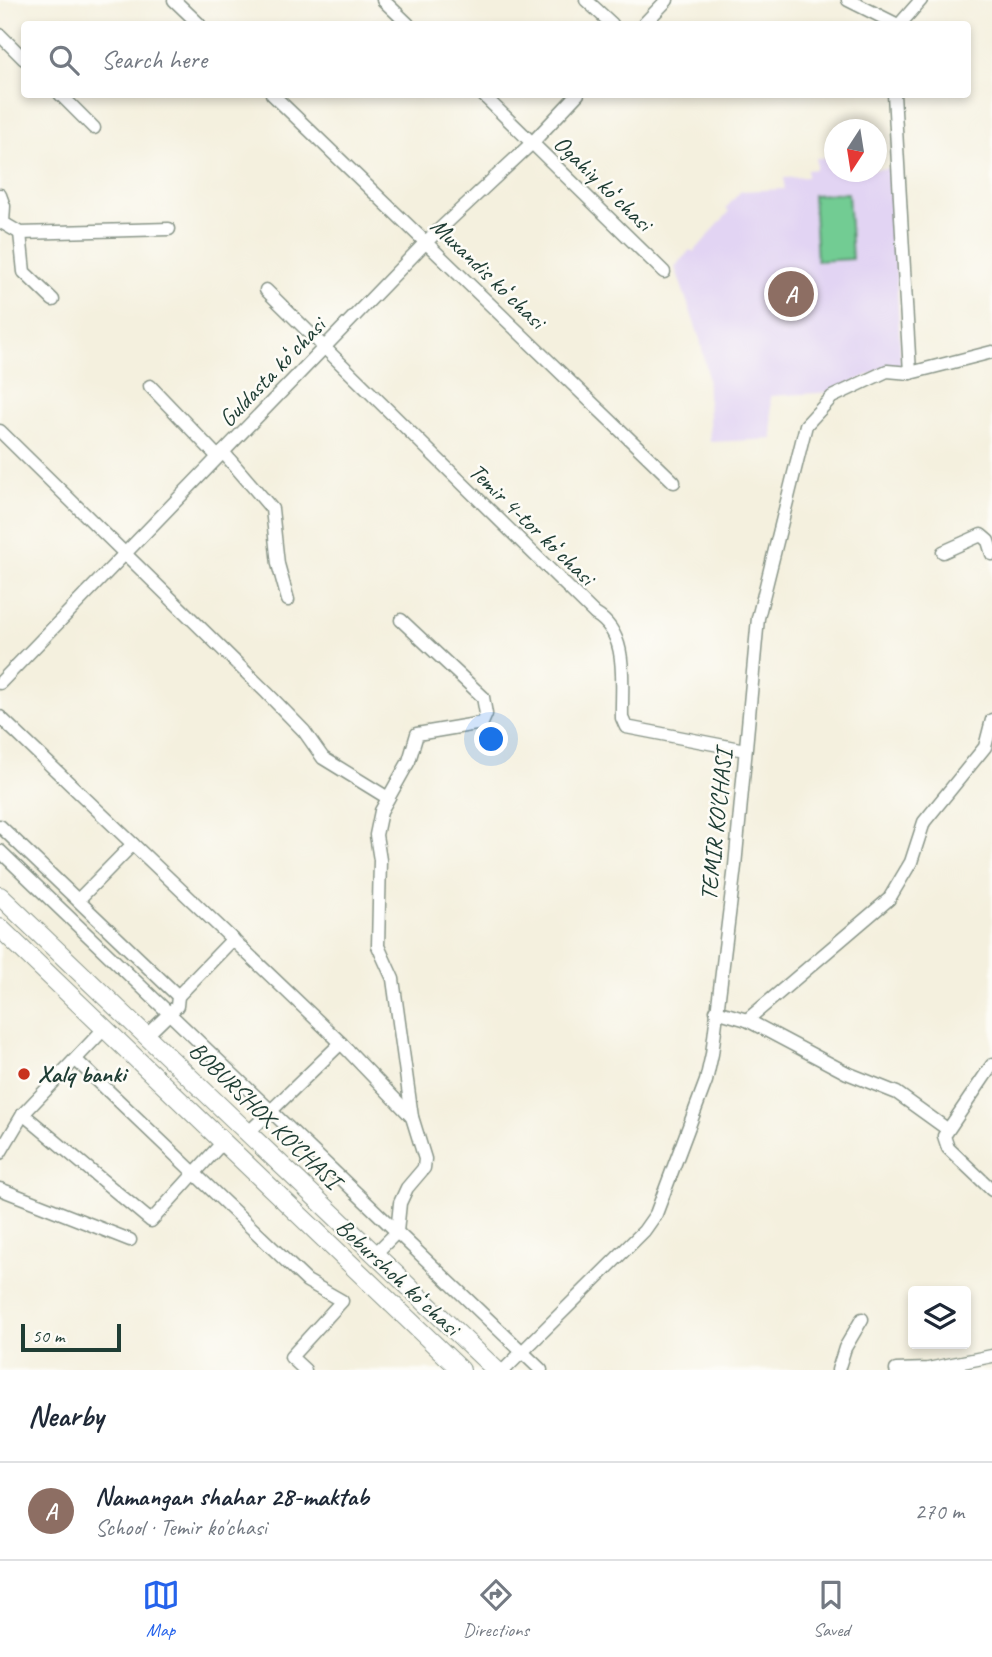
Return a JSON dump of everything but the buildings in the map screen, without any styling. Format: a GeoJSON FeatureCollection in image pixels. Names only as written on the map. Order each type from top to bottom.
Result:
{"type":"FeatureCollection","features":[{"type":"Feature","properties":{"kind":"main road","name":"BOBURSHOX KO'CHASI"},"geometry":{"type":"LineString","coordinates":[[0,896],[496,1370]]}},
{"type":"Feature","properties":{"kind":"main road","name":"Boburshoh koʻchasi"},"geometry":{"type":"LineString","coordinates":[[0,928],[461,1370]]}},
{"type":"Feature","properties":{"kind":"street"},"geometry":{"type":"LineString","coordinates":[[174,0],[196,21]]}},
{"type":"Feature","properties":{"kind":"street"},"geometry":{"type":"LineString","coordinates":[[383,0],[405,21]]}},
{"type":"Feature","properties":{"kind":"street"},"geometry":{"type":"LineString","coordinates":[[586,0],[609,21]]}},
{"type":"Feature","properties":{"kind":"street"},"geometry":{"type":"LineString","coordinates":[[647,21],[667,0]]}},
{"type":"Feature","properties":{"kind":"street"},"geometry":{"type":"LineString","coordinates":[[848,0],[892,21]]}},
{"type":"Feature","properties":{"kind":"street"},"geometry":{"type":"LineString","coordinates":[[901,21],[921,0]]}},
{"type":"Feature","properties":{"kind":"street"},"geometry":{"type":"LineString","coordinates":[[0,35],[21,56]]}},
{"type":"Feature","properties":{"kind":"street"},"geometry":{"type":"LineString","coordinates":[[64,98],[94,128]]}},
{"type":"Feature","properties":{"kind":"street","name":"Muxandis koʻchasi"},"geometry":{"type":"LineString","coordinates":[[276,98],[674,482]]}},
{"type":"Feature","properties":{"kind":"street","name":"Ogahiy koʻchasi"},"geometry":{"type":"LineString","coordinates":[[486,98],[664,272]]}},
{"type":"Feature","properties":{"kind":"street","name":"Guldasta koʻchasi"},"geometry":{"type":"LineString","coordinates":[[0,683],[426,242],[532,143],[574,98]]}},
{"type":"Feature","properties":{"kind":"street"},"geometry":{"type":"LineString","coordinates":[[894,98],[910,373]]}},
{"type":"Feature","properties":{"kind":"street"},"geometry":{"type":"LineString","coordinates":[[0,195],[4,206],[3,223],[20,233],[169,229]]}},
{"type":"Feature","properties":{"kind":"street"},"geometry":{"type":"LineString","coordinates":[[20,233],[24,272],[53,300]]}},
{"type":"Feature","properties":{"kind":"street","name":"Temir 4-tor koʻchasi"},"geometry":{"type":"LineString","coordinates":[[266,290],[322,349],[615,631],[619,643],[622,718],[626,727],[745,750]]}},
{"type":"Feature","properties":{"kind":"street","name":"TEMIR KO'CHASI"},"geometry":{"type":"LineString","coordinates":[[503,1370],[523,1354],[644,1231],[656,1214],[706,1081],[735,866],[745,750],[765,582],[806,425],[832,397],[887,370],[910,373],[992,352]]}},
{"type":"Feature","properties":{"kind":"street"},"geometry":{"type":"LineString","coordinates":[[150,386],[221,454],[272,509],[278,564],[288,600]]}},
{"type":"Feature","properties":{"kind":"street"},"geometry":{"type":"LineString","coordinates":[[0,430],[304,731],[323,758],[388,798]]}},
{"type":"Feature","properties":{"kind":"street"},"geometry":{"type":"LineString","coordinates":[[943,552],[981,535],[988,541],[992,554]]}},
{"type":"Feature","properties":{"kind":"street"},"geometry":{"type":"LineString","coordinates":[[375,1254],[397,1231],[400,1203],[407,1188],[424,1168],[425,1159],[412,1117],[393,979],[378,946],[380,860],[376,835],[388,798],[409,761],[417,734],[482,723],[486,714],[482,697],[401,620]]}},
{"type":"Feature","properties":{"kind":"street"},"geometry":{"type":"LineString","coordinates":[[0,717],[341,1043],[412,1117]]}},
{"type":"Feature","properties":{"kind":"street"},"geometry":{"type":"LineString","coordinates":[[747,1020],[889,899],[911,862],[924,821],[985,747],[992,720]]}},
{"type":"Feature","properties":{"kind":"street"},"geometry":{"type":"LineString","coordinates":[[0,825],[178,996]]}},
{"type":"Feature","properties":{"kind":"street"},"geometry":{"type":"LineString","coordinates":[[78,901],[133,844]]}},
{"type":"Feature","properties":{"kind":"street"},"geometry":{"type":"LineString","coordinates":[[0,851],[541,1370]]}},
{"type":"Feature","properties":{"kind":"street"},"geometry":{"type":"LineString","coordinates":[[146,1036],[177,1006],[178,996],[233,939]]}},
{"type":"Feature","properties":{"kind":"street"},"geometry":{"type":"LineString","coordinates":[[716,1011],[747,1020],[847,1073],[897,1093],[947,1129]]}},
{"type":"Feature","properties":{"kind":"street"},"geometry":{"type":"LineString","coordinates":[[0,1153],[23,1114],[104,1030]]}},
{"type":"Feature","properties":{"kind":"street"},"geometry":{"type":"LineString","coordinates":[[248,1133],[341,1043]]}},
{"type":"Feature","properties":{"kind":"street"},"geometry":{"type":"LineString","coordinates":[[76,1060],[307,1281],[342,1301],[291,1357],[305,1370]]}},
{"type":"Feature","properties":{"kind":"street"},"geometry":{"type":"LineString","coordinates":[[992,1065],[947,1129],[945,1143],[992,1190]]}},
{"type":"Feature","properties":{"kind":"street"},"geometry":{"type":"LineString","coordinates":[[23,1114],[151,1221],[222,1143]]}},
{"type":"Feature","properties":{"kind":"street"},"geometry":{"type":"LineString","coordinates":[[0,1189],[130,1240]]}},
{"type":"Feature","properties":{"kind":"street"},"geometry":{"type":"LineString","coordinates":[[838,1370],[845,1348],[862,1319]]}},
{"type":"Feature","properties":{"kind":"street"},"geometry":{"type":"LineString","coordinates":[[896,1370],[928,1369],[992,1356]]}},
{"type":"Feature","properties":{"kind":"shaded area"},"geometry":{"type":"Polygon","coordinates":[[[816,158],[824,158],[824,182],[887,182],[887,168],[891,168],[901,365],[886,367],[833,392],[770,396],[773,439],[710,442],[707,371],[700,339],[675,267],[690,250],[694,252],[729,212],[726,208],[741,191],[784,189],[784,178],[807,177],[807,170],[816,169],[816,158]]]}},
{"type":"Feature","properties":{"kind":"green space"},"geometry":{"type":"Polygon","coordinates":[[[848,193],[852,259],[817,261],[813,195],[848,193]]]}},
{"type":"Feature","properties":{"kind":"place","name":"Namangan shahar 28-maktab"},"geometry":{"type":"Point","coordinates":[791,294]}},
{"type":"Feature","properties":{"kind":"place","name":"Xalq banki"},"geometry":{"type":"Point","coordinates":[24,1074]}}]}
